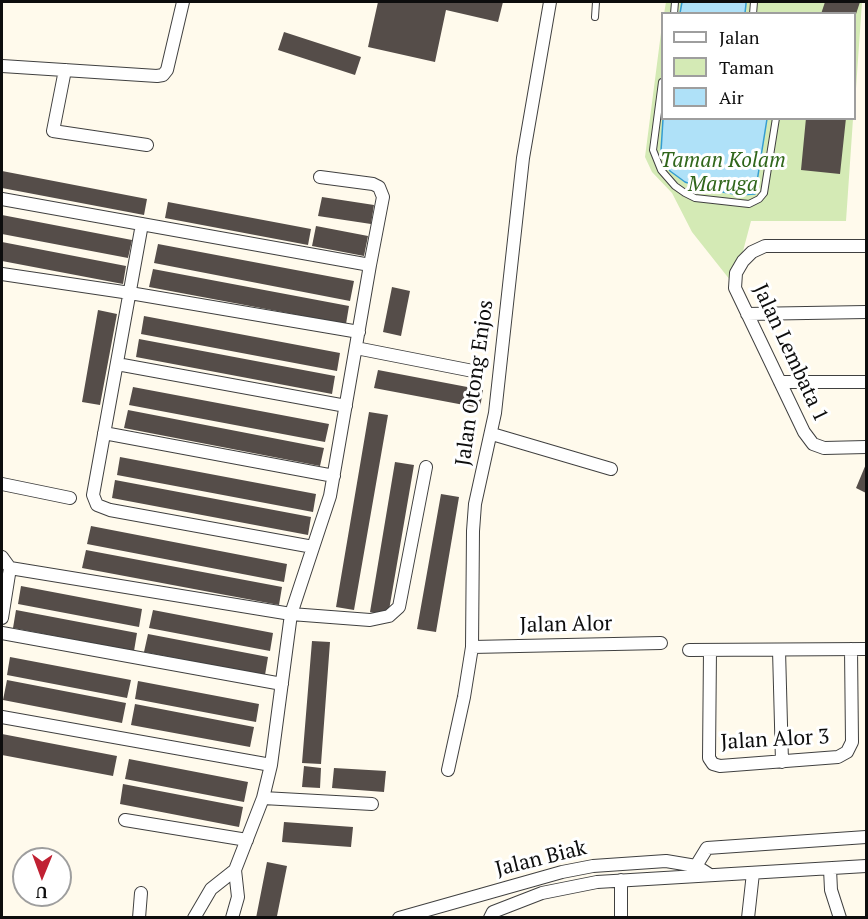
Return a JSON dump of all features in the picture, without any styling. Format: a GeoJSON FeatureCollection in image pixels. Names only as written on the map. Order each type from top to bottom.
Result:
{"type":"FeatureCollection","features":[{"type":"Feature","properties":{"kind":"street"},"geometry":{"type":"LineString","coordinates":[[2,66],[164,75],[183,2]]}},
{"type":"Feature","properties":{"kind":"street","name":"Jalan Otong Enjos"},"geometry":{"type":"LineString","coordinates":[[448,770],[464,697],[471,647],[474,513],[492,434],[523,158],[550,2]]}},
{"type":"Feature","properties":{"kind":"street"},"geometry":{"type":"LineString","coordinates":[[65,70],[53,131],[147,145]]}},
{"type":"Feature","properties":{"kind":"street"},"geometry":{"type":"LineString","coordinates":[[232,918],[238,897],[236,870],[263,798],[271,765],[291,614],[330,496],[334,477],[383,197],[379,187],[373,184],[320,177]]}},
{"type":"Feature","properties":{"kind":"street"},"geometry":{"type":"LineString","coordinates":[[2,199],[370,265]]}},
{"type":"Feature","properties":{"kind":"street"},"geometry":{"type":"LineString","coordinates":[[142,224],[93,495],[97,505],[110,510],[313,547]]}},
{"type":"Feature","properties":{"kind":"street","name":"Jalan Lembata 1"},"geometry":{"type":"LineString","coordinates":[[867,246],[765,246],[752,252],[743,261],[736,273],[735,288],[804,432],[813,444],[824,448],[867,447]]}},
{"type":"Feature","properties":{"kind":"street"},"geometry":{"type":"LineString","coordinates":[[2,274],[359,332]]}},
{"type":"Feature","properties":{"kind":"street"},"geometry":{"type":"LineString","coordinates":[[747,314],[867,312]]}},
{"type":"Feature","properties":{"kind":"street"},"geometry":{"type":"LineString","coordinates":[[356,348],[478,372]]}},
{"type":"Feature","properties":{"kind":"street"},"geometry":{"type":"LineString","coordinates":[[117,364],[346,406]]}},
{"type":"Feature","properties":{"kind":"street"},"geometry":{"type":"LineString","coordinates":[[780,382],[867,382]]}},
{"type":"Feature","properties":{"kind":"street"},"geometry":{"type":"LineString","coordinates":[[104,433],[334,477]]}},
{"type":"Feature","properties":{"kind":"street"},"geometry":{"type":"LineString","coordinates":[[492,434],[611,468]]}},
{"type":"Feature","properties":{"kind":"street"},"geometry":{"type":"LineString","coordinates":[[2,557],[10,567],[291,614],[370,620],[389,616],[399,607],[426,467]]}},
{"type":"Feature","properties":{"kind":"street"},"geometry":{"type":"LineString","coordinates":[[2,484],[70,498]]}},
{"type":"Feature","properties":{"kind":"street"},"geometry":{"type":"LineString","coordinates":[[2,618],[10,567]]}},
{"type":"Feature","properties":{"kind":"street"},"geometry":{"type":"LineString","coordinates":[[2,633],[282,684]]}},
{"type":"Feature","properties":{"kind":"street","name":"Jalan Alor"},"geometry":{"type":"LineString","coordinates":[[471,647],[661,644]]}},
{"type":"Feature","properties":{"kind":"street","name":"Jalan Alor 3"},"geometry":{"type":"LineString","coordinates":[[710,650],[709,758],[713,764],[720,766],[838,757],[847,752],[852,742],[851,649]]}},
{"type":"Feature","properties":{"kind":"street"},"geometry":{"type":"LineString","coordinates":[[689,650],[867,649]]}},
{"type":"Feature","properties":{"kind":"street"},"geometry":{"type":"LineString","coordinates":[[779,650],[782,762]]}},
{"type":"Feature","properties":{"kind":"street"},"geometry":{"type":"LineString","coordinates":[[2,717],[271,765]]}},
{"type":"Feature","properties":{"kind":"street"},"geometry":{"type":"LineString","coordinates":[[263,798],[372,804]]}},
{"type":"Feature","properties":{"kind":"street"},"geometry":{"type":"LineString","coordinates":[[125,820],[247,840]]}},
{"type":"Feature","properties":{"kind":"street"},"geometry":{"type":"LineString","coordinates":[[696,866],[707,848],[867,837]]}},
{"type":"Feature","properties":{"kind":"street","name":"Jalan Biak"},"geometry":{"type":"LineString","coordinates":[[399,918],[562,872],[592,866],[666,861],[696,866],[710,875]]}},
{"type":"Feature","properties":{"kind":"street","name":"Jalan Biak"},"geometry":{"type":"LineString","coordinates":[[490,916],[493,912],[512,904],[573,885],[621,880],[867,866]]}},
{"type":"Feature","properties":{"kind":"street"},"geometry":{"type":"LineString","coordinates":[[830,868],[831,890],[840,918]]}},
{"type":"Feature","properties":{"kind":"street"},"geometry":{"type":"LineString","coordinates":[[194,918],[211,889],[236,870]]}},
{"type":"Feature","properties":{"kind":"street"},"geometry":{"type":"LineString","coordinates":[[748,918],[753,873]]}},
{"type":"Feature","properties":{"kind":"street"},"geometry":{"type":"LineString","coordinates":[[621,880],[621,918]]}},
{"type":"Feature","properties":{"kind":"street"},"geometry":{"type":"LineString","coordinates":[[139,918],[141,893]]}},
{"type":"Feature","properties":{"kind":"street"},"geometry":{"type":"LineString","coordinates":[[512,904],[512,918]]}},
{"type":"Feature","properties":{"kind":"lane"},"geometry":{"type":"LineString","coordinates":[[595,17],[596,2]]}},
{"type":"Feature","properties":{"kind":"lane"},"geometry":{"type":"LineString","coordinates":[[661,96],[653,150],[662,170],[675,186],[695,198],[749,204],[759,199],[764,193],[776,120]]}},
{"type":"Feature","properties":{"kind":"green space"},"geometry":{"type":"Polygon","coordinates":[[[666,2],[862,2],[856,89],[856,12],[664,12],[666,2]]]}},
{"type":"Feature","properties":{"kind":"green space","name":"Taman Kolam Maruga"},"geometry":{"type":"Polygon","coordinates":[[[661,33],[661,120],[853,120],[846,221],[751,221],[734,285],[692,232],[672,193],[652,172],[645,157],[661,33]]]}},
{"type":"Feature","properties":{"kind":"water"},"geometry":{"type":"Polygon","coordinates":[[[682,2],[746,2],[745,12],[680,12],[682,2]]]}},
{"type":"Feature","properties":{"kind":"water"},"geometry":{"type":"Polygon","coordinates":[[[663,120],[767,120],[755,194],[740,195],[705,189],[685,182],[670,171],[661,151],[663,120]]]}},
{"type":"Feature","properties":{"kind":"building"},"geometry":{"type":"Polygon","coordinates":[[[378,2],[503,2],[498,22],[446,10],[435,62],[368,47],[378,2]]]}},
{"type":"Feature","properties":{"kind":"building"},"geometry":{"type":"Polygon","coordinates":[[[825,2],[860,2],[856,14],[856,12],[822,12],[825,2]]]}},
{"type":"Feature","properties":{"kind":"building"},"geometry":{"type":"Polygon","coordinates":[[[284,32],[361,57],[355,75],[278,50],[284,32]]]}},
{"type":"Feature","properties":{"kind":"building"},"geometry":{"type":"Polygon","coordinates":[[[806,120],[846,120],[840,174],[801,170],[806,120]]]}},
{"type":"Feature","properties":{"kind":"building"},"geometry":{"type":"Polygon","coordinates":[[[2,171],[147,199],[144,215],[2,188],[2,171]]]}},
{"type":"Feature","properties":{"kind":"building"},"geometry":{"type":"Polygon","coordinates":[[[322,197],[374,205],[371,224],[318,216],[322,197]]]}},
{"type":"Feature","properties":{"kind":"building"},"geometry":{"type":"Polygon","coordinates":[[[168,202],[311,229],[308,245],[165,218],[168,202]]]}},
{"type":"Feature","properties":{"kind":"building"},"geometry":{"type":"Polygon","coordinates":[[[2,215],[132,240],[128,258],[2,234],[2,215]]]}},
{"type":"Feature","properties":{"kind":"building"},"geometry":{"type":"Polygon","coordinates":[[[316,226],[368,236],[364,256],[312,246],[316,226]]]}},
{"type":"Feature","properties":{"kind":"building"},"geometry":{"type":"Polygon","coordinates":[[[2,242],[126,266],[123,284],[2,261],[2,242]]]}},
{"type":"Feature","properties":{"kind":"building"},"geometry":{"type":"Polygon","coordinates":[[[158,244],[354,281],[350,301],[154,263],[158,244]]]}},
{"type":"Feature","properties":{"kind":"building"},"geometry":{"type":"Polygon","coordinates":[[[153,269],[349,306],[346,324],[149,287],[153,269]]]}},
{"type":"Feature","properties":{"kind":"building"},"geometry":{"type":"Polygon","coordinates":[[[392,287],[410,291],[401,336],[383,332],[392,287]]]}},
{"type":"Feature","properties":{"kind":"building"},"geometry":{"type":"Polygon","coordinates":[[[98,310],[117,314],[100,405],[82,402],[98,310]]]}},
{"type":"Feature","properties":{"kind":"building"},"geometry":{"type":"Polygon","coordinates":[[[144,316],[340,353],[337,371],[141,334],[144,316]]]}},
{"type":"Feature","properties":{"kind":"building"},"geometry":{"type":"Polygon","coordinates":[[[139,339],[335,376],[332,394],[136,357],[139,339]]]}},
{"type":"Feature","properties":{"kind":"building"},"geometry":{"type":"Polygon","coordinates":[[[378,370],[483,390],[480,408],[374,388],[378,370]]]}},
{"type":"Feature","properties":{"kind":"building"},"geometry":{"type":"Polygon","coordinates":[[[133,387],[329,424],[325,442],[129,405],[133,387]]]}},
{"type":"Feature","properties":{"kind":"building"},"geometry":{"type":"Polygon","coordinates":[[[128,410],[324,448],[320,466],[124,428],[128,410]]]}},
{"type":"Feature","properties":{"kind":"building"},"geometry":{"type":"Polygon","coordinates":[[[369,412],[388,415],[354,610],[336,607],[369,412]]]}},
{"type":"Feature","properties":{"kind":"building"},"geometry":{"type":"Polygon","coordinates":[[[120,457],[316,494],[313,512],[117,475],[120,457]]]}},
{"type":"Feature","properties":{"kind":"building"},"geometry":{"type":"Polygon","coordinates":[[[395,462],[414,465],[388,616],[370,612],[395,462]]]}},
{"type":"Feature","properties":{"kind":"building"},"geometry":{"type":"Polygon","coordinates":[[[866,464],[866,493],[856,488],[866,464]]]}},
{"type":"Feature","properties":{"kind":"building"},"geometry":{"type":"Polygon","coordinates":[[[115,480],[311,517],[308,535],[112,498],[115,480]]]}},
{"type":"Feature","properties":{"kind":"building"},"geometry":{"type":"Polygon","coordinates":[[[441,494],[459,497],[436,632],[417,629],[441,494]]]}},
{"type":"Feature","properties":{"kind":"building"},"geometry":{"type":"Polygon","coordinates":[[[91,526],[287,564],[284,582],[87,544],[91,526]]]}},
{"type":"Feature","properties":{"kind":"building"},"geometry":{"type":"Polygon","coordinates":[[[86,550],[282,587],[279,605],[82,568],[86,550]]]}},
{"type":"Feature","properties":{"kind":"building"},"geometry":{"type":"Polygon","coordinates":[[[21,586],[142,609],[139,627],[18,604],[21,586]]]}},
{"type":"Feature","properties":{"kind":"building"},"geometry":{"type":"Polygon","coordinates":[[[16,610],[137,633],[134,651],[13,628],[16,610]]]}},
{"type":"Feature","properties":{"kind":"building"},"geometry":{"type":"Polygon","coordinates":[[[153,610],[273,633],[270,651],[149,628],[153,610]]]}},
{"type":"Feature","properties":{"kind":"building"},"geometry":{"type":"Polygon","coordinates":[[[148,634],[268,657],[265,675],[144,652],[148,634]]]}},
{"type":"Feature","properties":{"kind":"building"},"geometry":{"type":"Polygon","coordinates":[[[312,641],[330,642],[321,764],[302,763],[312,641]]]}},
{"type":"Feature","properties":{"kind":"building"},"geometry":{"type":"Polygon","coordinates":[[[10,657],[131,680],[127,698],[7,675],[10,657]]]}},
{"type":"Feature","properties":{"kind":"building"},"geometry":{"type":"Polygon","coordinates":[[[7,680],[126,703],[122,723],[3,700],[7,680]]]}},
{"type":"Feature","properties":{"kind":"building"},"geometry":{"type":"Polygon","coordinates":[[[138,681],[259,704],[256,722],[135,699],[138,681]]]}},
{"type":"Feature","properties":{"kind":"building"},"geometry":{"type":"Polygon","coordinates":[[[135,704],[254,727],[250,747],[131,725],[135,704]]]}},
{"type":"Feature","properties":{"kind":"building"},"geometry":{"type":"Polygon","coordinates":[[[2,734],[117,756],[113,776],[2,755],[2,734]]]}},
{"type":"Feature","properties":{"kind":"building"},"geometry":{"type":"Polygon","coordinates":[[[129,759],[248,782],[244,802],[125,779],[129,759]]]}},
{"type":"Feature","properties":{"kind":"building"},"geometry":{"type":"Polygon","coordinates":[[[304,766],[321,768],[320,788],[302,787],[304,766]]]}},
{"type":"Feature","properties":{"kind":"building"},"geometry":{"type":"Polygon","coordinates":[[[334,768],[386,771],[384,792],[332,788],[334,768]]]}},
{"type":"Feature","properties":{"kind":"building"},"geometry":{"type":"Polygon","coordinates":[[[123,784],[243,807],[239,827],[120,804],[123,784]]]}},
{"type":"Feature","properties":{"kind":"building"},"geometry":{"type":"Polygon","coordinates":[[[284,822],[353,827],[351,847],[282,842],[284,822]]]}},
{"type":"Feature","properties":{"kind":"building"},"geometry":{"type":"Polygon","coordinates":[[[267,862],[287,866],[277,916],[256,918],[267,862]]]}}]}
